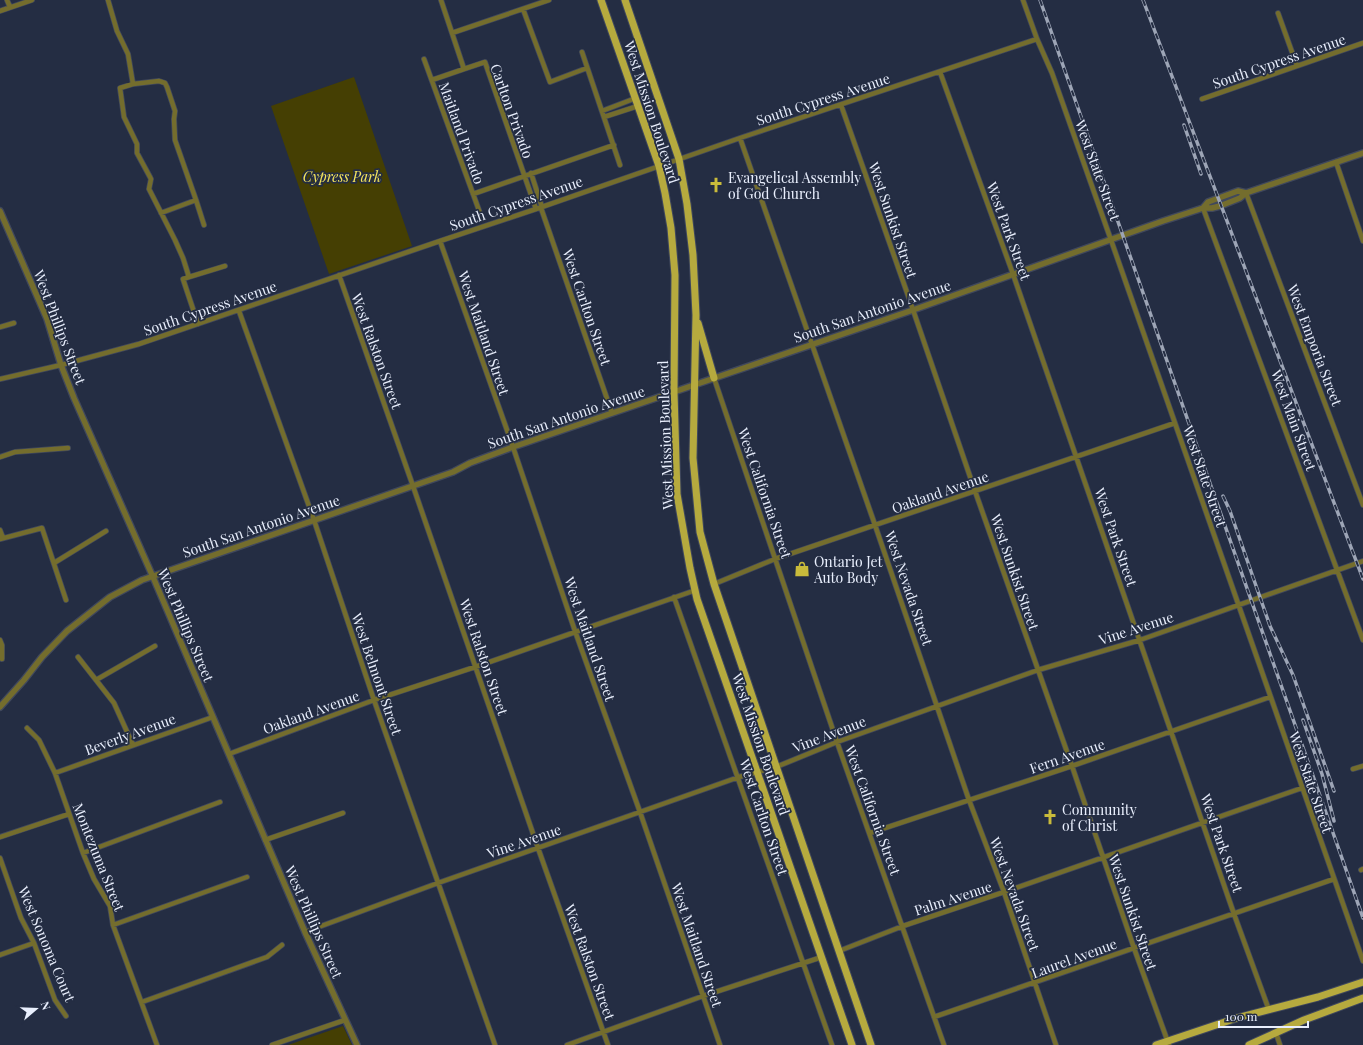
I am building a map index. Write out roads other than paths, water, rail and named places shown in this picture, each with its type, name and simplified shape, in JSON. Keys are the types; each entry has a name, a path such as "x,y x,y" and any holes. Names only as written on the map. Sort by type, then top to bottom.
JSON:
{"main road":[{"name":"West Mission Boulevard","path":"601,0 659,166 671,228 675,275 674,392 677,494 697,599 852,1045"},
{"name":"West Mission Boulevard","path":"625,0 679,159 687,204 693,249 696,315 693,458 700,532 714,584 872,1045"},
{"path":"696,315 714,378"},
{"path":"1156,1045 1168,1043 1237,1018 1318,998 1363,982"},
{"path":"1249,1045 1304,1020 1363,998"}],"street":[{"path":"7,0 10,7"},
{"path":"0,11 32,0"},
{"path":"108,0 117,31 128,54 133,84"},
{"path":"432,80 464,69 441,0"},
{"path":"452,33 549,0"},
{"name":"West State Street","path":"1023,0 1037,39 1052,72 1363,961"},
{"path":"523,9 550,82 587,68"},
{"path":"1278,13 1297,66"},
{"name":"South Cypress Avenue","path":"0,379 61,365 139,344 540,208 740,138 1037,39"},
{"name":"South Cypress Avenue","path":"1202,99 1363,43"},
{"path":"582,52 620,165"},
{"name":"Maitland Privado","path":"424,60 480,213"},
{"name":"Carlton Privado","path":"464,69 485,62 524,176 540,208"},
{"name":"West Park Street","path":"940,72 1013,274 1234,914 1269,1010"},
{"path":"189,277 183,258 149,189 151,179 137,153 137,144 124,117 120,88 133,84 159,81 167,87 174,108 175,140 204,225"},
{"path":"602,111 636,98"},
{"name":"West Sunkist Street","path":"841,105 913,310 974,491 1072,766 1102,858 1168,1043"},
{"path":"604,117 638,106"},
{"name":"West Nevada Street","path":"740,138 876,525 969,800 1004,892 1056,1045"},
{"path":"473,194 614,145"},
{"name":"South San Antonio Avenue","path":"0,707 42,657 67,631 110,597 142,580 453,472 470,463 513,447 913,310 1204,208 1220,206 1240,198 1246,193 1363,153"},
{"path":"1336,162 1363,241"},
{"name":"Carlton Privado","path":"531,173 540,208"},
{"name":"West Emporia Street","path":"1246,193 1363,505"},
{"path":"161,213 196,200"},
{"name":"West Carlton Street","path":"540,208 612,413"},
{"name":"West Main Street","path":"1204,208 1363,640"},
{"name":"West Phillips Street","path":"0,211 46,318 61,365 74,398 305,932 357,1045"},
{"name":"West Maitland Street","path":"440,241 720,1045"},
{"path":"198,324 183,279 225,266"},
{"name":"West Ralston Street","path":"339,275 608,1045"},
{"name":"West Belmont Street","path":"239,310 314,520 374,700 495,1045"},
{"path":"0,326 14,323"},
{"name":"West California Street","path":"714,378 837,742 944,1045"},
{"name":"Oakland Avenue","path":"714,584 776,559 1175,423"},
{"path":"0,457 15,452 68,448"},
{"path":"0,530 1,539 42,528 66,600"},
{"path":"54,563 106,531"},
{"name":"Vine Avenue","path":"305,932 438,883 640,812 756,772 776,767 837,742 1038,670 1140,640 1363,561"},
{"name":"Oakland Avenue","path":"229,754 374,700 475,667 696,590"},
{"name":"West Carlton Street","path":"674,597 832,1045"},
{"path":"0,640 2,645 2,659"},
{"path":"96,680 155,646"},
{"path":"78,657 114,703 133,745"},
{"name":"Fern Avenue","path":"870,833 1072,766 1270,697"},
{"name":"Beverly Avenue","path":"56,773 213,717"},
{"name":"Montezuma Street","path":"27,728 40,740 56,773 83,853 94,879 110,906 113,925 157,1045"},
{"path":"1353,769 1363,766"},
{"name":"Palm Avenue","path":"839,951 903,926 1302,788"},
{"path":"83,853 220,802"},
{"path":"265,840 343,813"},
{"path":"0,837 69,814"},
{"name":"West Sonoma Court","path":"0,858 21,918 34,943 55,1000 66,1016"},
{"path":"113,925 247,877"},
{"name":"Laurel Avenue","path":"934,1018 1334,879"},
{"path":"0,955 34,943"},
{"path":"142,1002 267,957 282,945"},
{"path":"567,1045 703,996 822,957"},
{"path":"272,1045 345,1020"},
{"path":"1276,1033 1280,1045"}],"railway":[{"path":"1040,0 1363,918"},
{"path":"1143,0 1363,579"},
{"path":"1184,125 1201,174"},
{"path":"1223,496 1230,511 1270,626 1293,675 1334,791"},
{"path":"1303,720 1322,774 1334,821"}],"place":[{"name":"Evangelical Assembly of God Church","path":"716,185"},
{"name":"Ontario Jet Auto Body","path":"802,569"},
{"name":"Community of Christ","path":"1050,817"}],"park label":[{"name":"Cypress Park","path":"342,176"}]}
